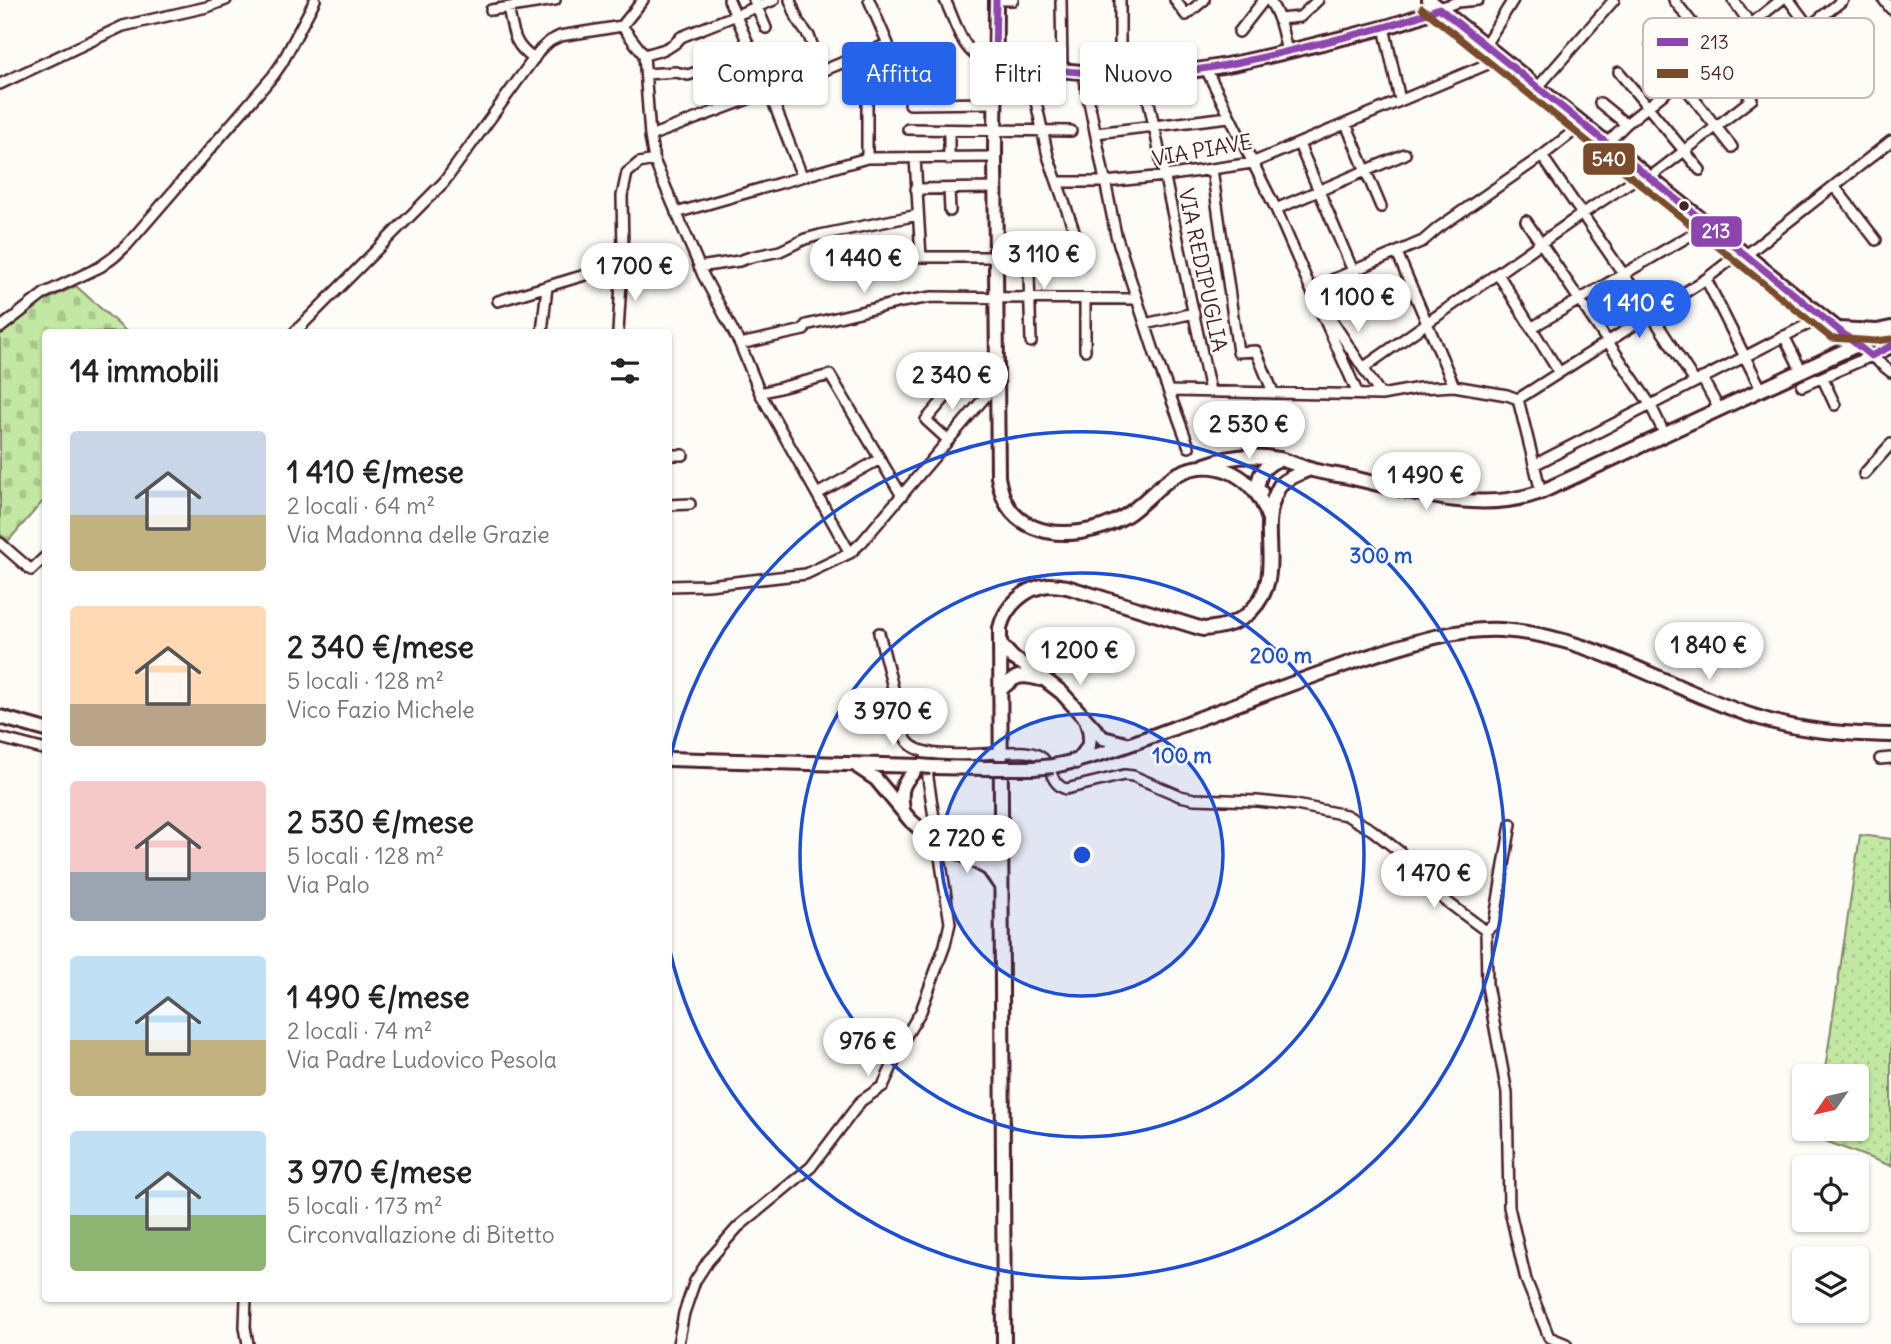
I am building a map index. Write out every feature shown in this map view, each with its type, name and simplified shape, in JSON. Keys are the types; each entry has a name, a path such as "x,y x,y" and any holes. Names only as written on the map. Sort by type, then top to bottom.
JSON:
{"main road":[{"path":"995,42 996,0"},
{"path":"1197,70 1287,52 1413,20 1434,4 1871,356 1891,346"},
{"path":"995,105 998,477 1004,502 1013,515 1039,530 1072,533 1111,524 1177,474 1220,459 1238,457 1281,459 1310,470 1438,498 1467,502 1516,499 1541,492 1665,435 1857,345 1877,331"},
{"path":"1837,329 1860,332 1891,328"},
{"path":"1257,492 1258,479 1264,469 1281,459"},
{"path":"1004,1344 1001,886 995,866 1000,817 1000,628 1009,608 1033,590 1051,585 1066,587 1203,629 1226,626 1245,617 1266,589 1271,565 1269,517 1257,492 1244,479 1228,470 1198,467"},
{"path":"1257,492 1280,485 1289,478 1310,470"},
{"path":"1269,517 1280,485"},
{"path":"672,759 926,767 1053,766 1076,762 1130,744 1292,683 1398,648 1449,634 1499,630 1531,633 1588,648 1697,695 1787,726 1825,733 1891,735"},
{"path":"1000,644 1013,658 1048,681 1103,738 1130,744"},
{"path":"1000,663 1013,658"},
{"path":"1000,663 1022,675 1048,681"},
{"path":"1000,690 1022,675"},
{"path":"0,717 42,729"},
{"path":"1076,762 1086,752 1091,737 1085,719"},
{"path":"854,765 876,779 895,804 928,836 995,866"},
{"path":"903,810 901,791 904,784 926,767"},
{"path":"963,847 982,837 1000,817"},
{"path":"947,846 963,847 995,866"}],"street":[{"path":"0,84 123,26 207,7 226,0"},
{"path":"0,328 45,293 100,267 127,246 273,76 315,0"},
{"path":"491,10 555,0"},
{"path":"729,0 747,42"},
{"path":"644,55 669,48 681,37 736,16 755,4 774,0"},
{"path":"790,0 811,42"},
{"path":"869,0 887,42"},
{"path":"945,0 970,49"},
{"path":"996,0 1013,0"},
{"path":"1061,0 1062,42"},
{"path":"1120,0 1120,42"},
{"path":"1175,0 1186,15 1204,0"},
{"path":"1239,32 1267,0 1275,8 1287,52"},
{"path":"1279,19 1300,17 1318,0"},
{"path":"1434,4 1478,0"},
{"path":"1485,45 1513,0"},
{"path":"1538,87 1614,0"},
{"path":"1674,0 1688,18"},
{"path":"1733,0 1746,18"},
{"path":"1758,18 1782,0"},
{"path":"1789,0 1802,18"},
{"path":"1820,18 1843,0"},
{"path":"1884,0 1891,9"},
{"path":"298,329 444,182 540,50 560,36 622,26 638,2"},
{"path":"755,4 766,28"},
{"path":"509,8 516,43 534,59"},
{"path":"622,26 644,55 654,160 676,214 699,267 740,344 760,393 850,553"},
{"path":"1384,27 1400,100"},
{"name":"VIA PIAVE","path":"1057,182 1105,182 1252,163 1502,58"},
{"path":"1206,69 1276,209 1359,394"},
{"path":"1619,72 1700,170"},
{"path":"646,74 693,73"},
{"path":"1607,144 1626,124 1659,98"},
{"path":"1692,98 1732,147"},
{"path":"1363,368 1583,214 1683,151 1751,98"},
{"path":"1600,103 1626,124"},
{"path":"650,136 732,105"},
{"path":"774,105 802,176"},
{"path":"867,105 867,158"},
{"path":"1036,105 1082,264"},
{"path":"1090,105 1116,235 1189,446"},
{"name":"VIA REDIPUGLIA","path":"1150,105 1210,391"},
{"path":"1096,133 1229,117"},
{"path":"1346,124 1381,207"},
{"path":"1311,289 1423,242 1438,228 1542,156 1583,124"},
{"path":"908,129 1072,131"},
{"path":"949,130 949,159"},
{"path":"1518,399 1744,254 1891,141"},
{"path":"1299,144 1353,271"},
{"path":"1276,209 1405,154"},
{"path":"1542,156 1718,409"},
{"path":"676,214 867,158 995,158"},
{"path":"915,158 921,257 996,257"},
{"path":"618,329 622,196 627,173 639,163 654,160"},
{"path":"1212,169 1238,352 1256,351 1273,392"},
{"path":"1834,186 1876,240"},
{"path":"916,189 996,188"},
{"path":"949,189 950,211"},
{"path":"699,267 739,261 780,251 820,235 918,215"},
{"path":"1526,221 1650,404 1665,435"},
{"path":"1531,328 1708,225"},
{"path":"1028,242 1031,342"},
{"path":"1397,253 1454,386"},
{"path":"498,301 622,264"},
{"path":"1498,274 1559,372"},
{"path":"1706,279 1761,389"},
{"path":"542,329 547,287"},
{"path":"1311,289 1381,395"},
{"path":"740,344 804,330 806,325 932,296 1136,299"},
{"path":"1085,299 1085,350"},
{"path":"1145,324 1194,313"},
{"path":"1534,465 1822,317"},
{"path":"1784,336 1801,370"},
{"path":"1802,386 1871,356 1891,372"},
{"path":"760,393 830,375 902,496"},
{"path":"1822,377 1835,405"},
{"path":"672,586 708,585 806,574 850,553 998,383"},
{"path":"948,440 926,420 956,385"},
{"path":"1169,391 1381,395 1420,388 1454,386 1507,394 1518,399"},
{"path":"1518,399 1541,492"},
{"path":"1864,474 1891,444"},
{"path":"672,454 683,454"},
{"path":"817,494 880,459"},
{"path":"672,505 690,504"},
{"path":"0,543 31,570 42,560"},
{"path":"878,633 905,739 914,749 926,752 1037,753 1044,759 1056,782 1066,789 1124,775 1194,799 1296,805 1346,815 1372,830 1400,852 1446,901 1486,931"},
{"path":"0,738 42,749"},
{"path":"678,1344 695,1280 708,1261 738,1227 811,1167 861,1101 883,1086 921,1011 945,945 950,923 926,752"},
{"path":"1880,759 1891,758"},
{"path":"1511,824 1494,924 1486,931 1487,985 1507,1093 1509,1207 1526,1280 1549,1337 1566,1344"},
{"path":"246,1302 245,1327 248,1344"}],"green space":[{"path":"76,286 124,329 42,329 42,502 8,541 0,534 0,334 42,302"},
{"path":"1860,835 1891,839 1891,1166 1869,1158 1869,1155 1825,1141 1869,1141 1869,1064 1826,1064"}],"transit line":[{"name":"213","path":"996,0 995,63 1111,74 1170,73 1254,59 1379,29 1439,8 1871,356 1891,346"},
{"name":"540","path":"1422,8 1831,338 1876,341 1891,339"}]}
